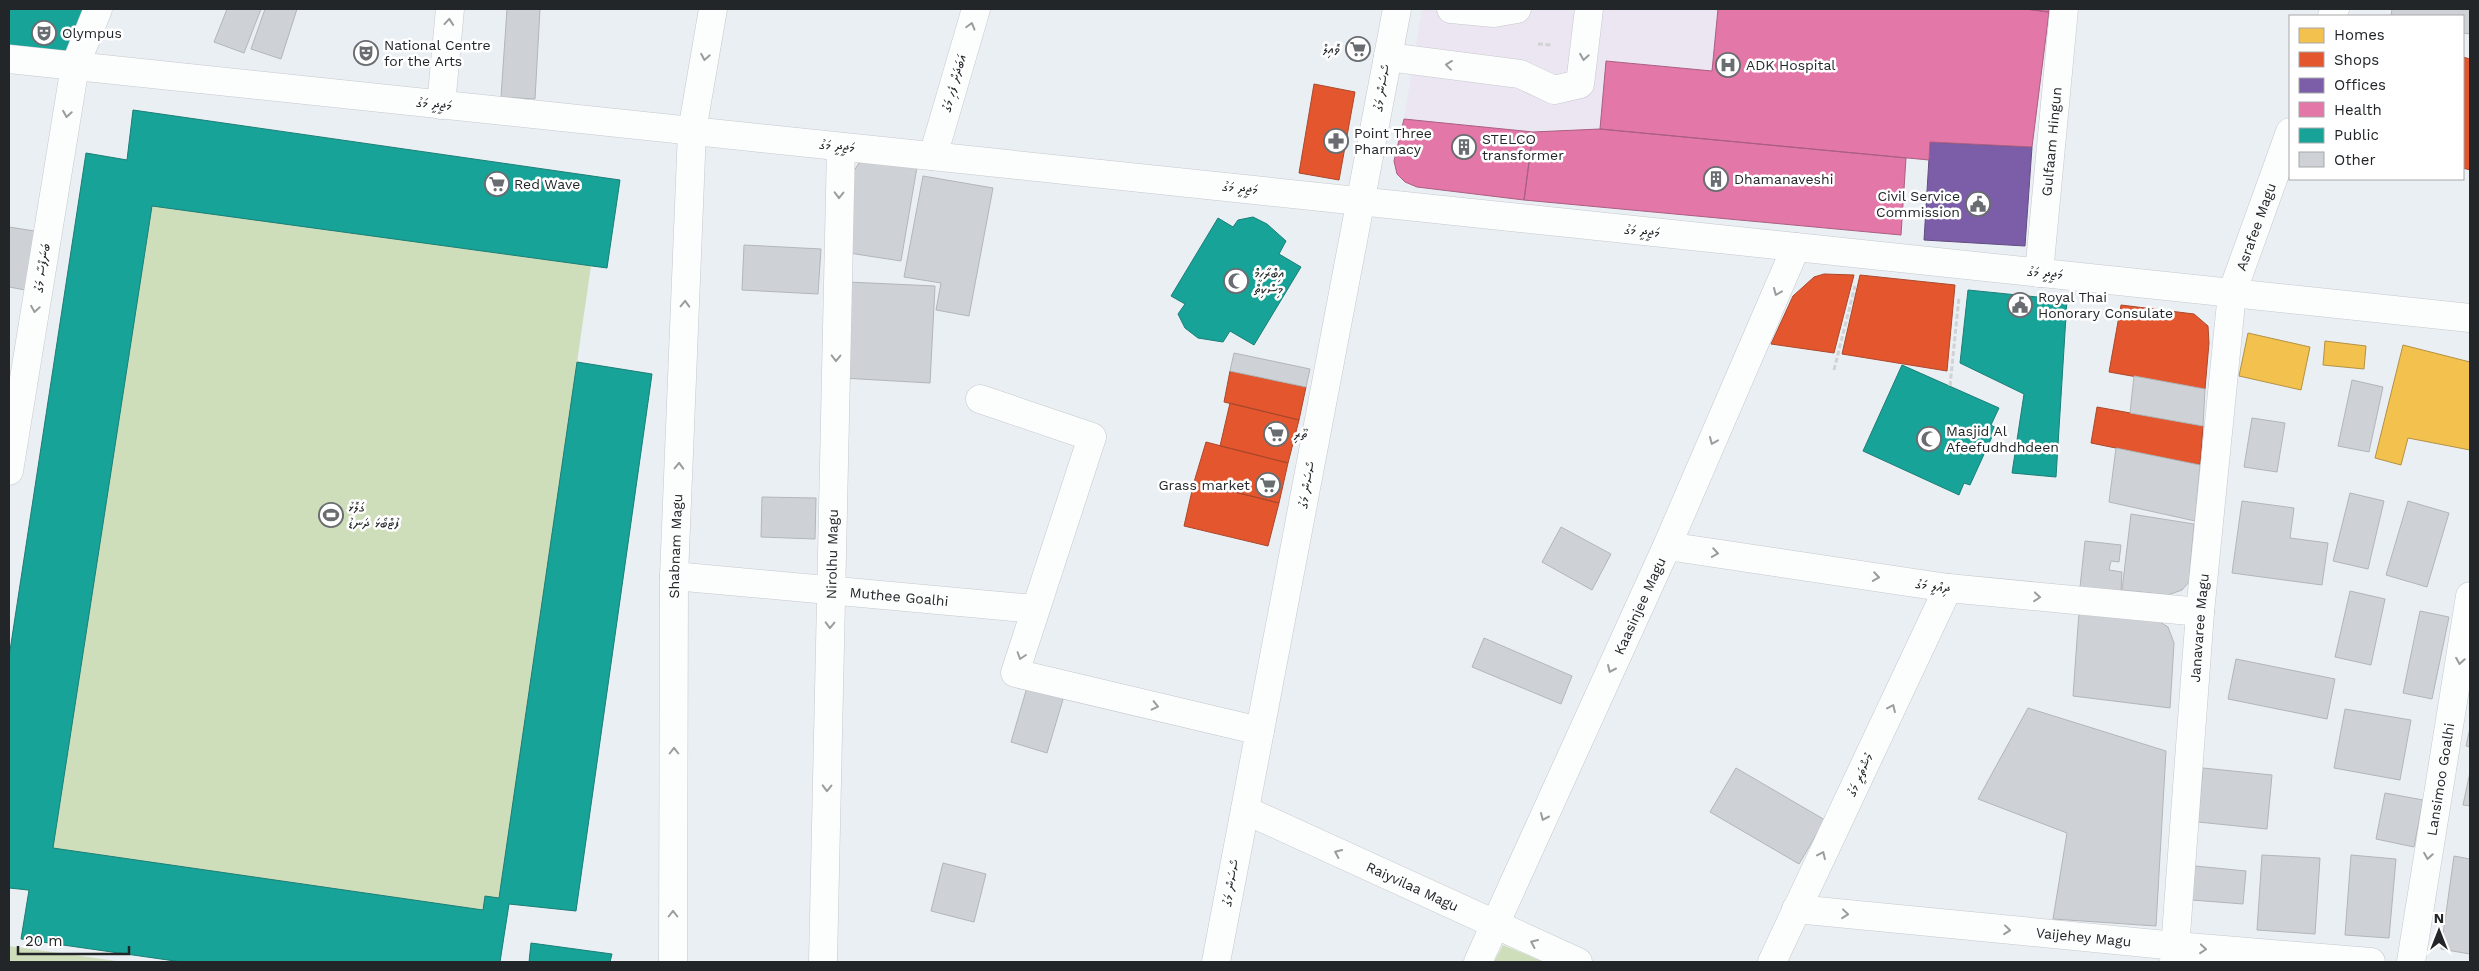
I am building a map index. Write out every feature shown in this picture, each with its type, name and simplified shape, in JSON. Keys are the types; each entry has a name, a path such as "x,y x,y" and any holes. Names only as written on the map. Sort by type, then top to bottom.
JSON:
{"street":[{"name":"ބަނަފްސާ މަގު","path":"9,471 75,66 98,9"},
{"path":"441,105 450,9"},
{"name":"Shabnam Magu","path":"673,962 674,576 692,130 713,9"},
{"name":"އަބަދަށް ފެހި މަގު","path":"933,156 976,9"},
{"name":"ސޯސަން މަގު","path":"1216,962 1397,9"},
{"path":"1451,9 1494,14 1517,9"},
{"path":"1388,57 1520,74 1554,90 1580,84 1589,9"},
{"name":"Gulfaam Hingun","path":"2039,273 2064,9"},
{"name":"މަޖީދީ މަގު","path":"9,59 2470,318"},
{"name":"Asrafee Magu","path":"2232,293 2289,135"},
{"name":"Nirolhu Magu","path":"824,962 840,146"},
{"name":"Kaasinjee Magu","path":"1478,962 1667,546 1796,247"},
{"name":"Janavaree Magu","path":"2175,954 2200,612 2232,293"},
{"path":"980,399 1092,437 1015,673 1260,731"},
{"name":"ދިއްލީ މަގު","path":"1667,546 1948,588 2200,612"},
{"name":"Muthee Goalhi","path":"674,576 1035,609"},
{"name":"މުޝްތަރީ މަގު","path":"1772,962 1948,588"},
{"name":"Lansimoo Goalhi","path":"2411,962 2470,596"},
{"name":"Raiyvilaa Magu","path":"1245,810 1578,962"},
{"name":"Vaijehey Magu","path":"1796,909 2175,954 2371,962"}],"path":[{"path":"1834,370 1863,254"},
{"path":"1950,386 1962,264"}],"shaded area":[{"name":"ADK Hospital","path":"1422,9 2025,9 2049,12 2032,147 1930,142 1929,160 1533,132 1404,119"}],"green space":[{"name":"ގަލޮޅު ފުޓްބޯޅަ ދަނޑު","path":"133,110 620,180 607,268 591,266 577,362 652,374 576,911 509,904 500,962 182,962 21,939 29,891 9,888 9,657 86,153 127,160"},
{"path":"1503,945 1544,962 1494,962"},
{"path":"9,946 124,962 9,962"}],"building: Homes":[{"path":"2248,333 2310,347 2301,390 2239,376"},
{"path":"2325,341 2366,346 2364,369 2323,365"},
{"path":"2403,345 2470,362 2470,450 2408,438 2401,465 2375,458"}],"building: Shops":[{"path":"2464,57 2470,59 2470,170 2464,168"},
{"path":"1314,84 1355,92 1339,180 1299,173"},
{"path":"1824,274 1854,275 1834,353 1771,344 1793,296 1814,277"},
{"path":"1860,275 1955,285 1947,371 1842,354"},
{"path":"2121,305 2194,314 2208,326 2209,343 2205,389 2109,372"},
{"path":"1230,371 1306,387 1299,420 1224,402"},
{"path":"1230,403 1299,420 1288,463 1220,446"},
{"path":"2097,407 2203,426 2200,465 2091,443"},
{"path":"1206,442 1288,463 1279,503 1194,482"},
{"path":"1194,482 1279,503 1268,546 1184,526"}],"building: Offices":[{"name":"Civil Service Commission","path":"1930,142 2032,147 2025,246 1924,240"}],"building: Health":[{"name":"ADK Hospital","path":"1718,9 2025,9 2049,12 2032,147 1930,142 1929,160 1600,129 1606,61 1712,71"},
{"path":"2025,9 2049,9 2049,12"},
{"name":"STELCO transformer","path":"1404,119 1533,132 1524,200 1417,187 1405,182 1397,174 1394,161"},
{"name":"Dhamanaveshi","path":"1600,129 1906,158 1901,235 1524,200 1533,132"}],"building: Public":[{"name":"Olympus","path":"9,9 90,9 68,64 9,58"},
{"path":"133,110 620,180 607,268 152,206 53,848 483,910 485,896 499,898 577,362 652,374 576,911 509,904 500,962 182,962 21,939 29,890 9,888 9,657 86,153 127,160"},
{"name":"އިބްރާހީމް މިސްކިތް","path":"1253,217 1267,224 1286,241 1279,254 1301,267 1254,345 1230,331 1223,342 1198,338 1185,328 1178,314 1185,304 1171,296 1218,218 1233,227 1238,220"},
{"path":"1968,290 2067,300 2056,477 2012,473 2024,394 1960,363"},
{"name":"Masjid Al Afeefudhdhdeen","path":"1902,365 1999,408 1991,425 1996,428 1970,485 1964,483 1959,495 1863,451"},
{"path":"531,943 612,954 610,962 529,962"}],"building: Other":[{"path":"227,9 261,9 244,53 214,42"},
{"path":"265,9 297,9 281,59 251,49"},
{"path":"507,9 540,9 535,99 501,97"},
{"path":"2392,9 2470,9 2470,34 2464,33 2464,15 2391,15"},
{"path":"872,160 917,167 901,261 849,253 852,174 859,163"},
{"path":"923,176 993,188 969,316 936,310 941,283 904,277"},
{"path":"9,227 41,232 31,291 9,287"},
{"path":"744,245 821,249 818,294 742,290"},
{"path":"848,282 935,286 930,383 842,378"},
{"path":"1234,353 1310,369 1306,387 1230,371"},
{"path":"2134,376 2205,389 2203,426 2130,413"},
{"path":"2352,380 2383,387 2369,452 2338,446"},
{"path":"2252,418 2285,423 2277,472 2244,467"},
{"path":"2116,448 2200,465 2195,521 2109,502"},
{"path":"2350,493 2384,501 2368,569 2333,561"},
{"path":"762,497 816,498 815,539 761,537"},
{"path":"2242,501 2294,508 2290,538 2328,543 2322,585 2232,573"},
{"path":"2408,501 2449,513 2427,587 2386,575"},
{"path":"2131,514 2194,524 2189,582 2182,590 2168,595 2122,590"},
{"path":"1561,527 1611,554 1592,590 1542,562"},
{"path":"2085,541 2121,545 2119,562 2111,561 2109,570 2122,572 2121,591 2080,587"},
{"path":"2350,591 2385,599 2371,665 2335,657"},
{"path":"2420,611 2449,617 2432,699 2403,693"},
{"path":"2079,612 2160,622 2168,627 2174,643 2170,708 2073,696"},
{"path":"1484,638 1572,676 1561,704 1472,667"},
{"path":"2236,659 2335,679 2327,719 2228,699"},
{"path":"1028,684 1064,696 1047,753 1011,742"},
{"path":"2028,708 2166,751 2156,926 2053,919 2067,833 1978,799"},
{"path":"2345,709 2411,720 2400,780 2334,768"},
{"path":"2470,728 2470,747 2466,746"},
{"path":"1736,768 1825,820 1799,864 1710,812"},
{"path":"2203,768 2272,775 2267,829 2198,822"},
{"path":"2470,772 2470,806 2463,805"},
{"path":"2385,793 2423,800 2414,847 2376,839"},
{"path":"2262,855 2320,858 2315,934 2257,930"},
{"path":"2351,855 2396,859 2389,938 2345,935"},
{"path":"2454,856 2470,859 2470,954 2441,949"},
{"path":"943,863 986,874 974,922 931,911"},
{"path":"2195,866 2246,871 2243,904 2192,900"}],"place":[{"name":"Olympus","path":"44,33"},
{"name":"ވޮއިލް","path":"1358,49"},
{"name":"National Centre for the Arts","path":"366,53"},
{"name":"ADK Hospital","path":"1728,65"},
{"name":"Point Three Pharmacy","path":"1336,141"},
{"name":"STELCO transformer","path":"1464,147"},
{"name":"Dhamanaveshi","path":"1716,179"},
{"name":"Red Wave","path":"497,184"},
{"name":"Civil Service Commission","path":"1978,204"},
{"name":"އިބްރާހީމް މިސްކިތް","path":"1236,281"},
{"name":"Royal Thai Honorary Consulate","path":"2020,305"},
{"name":"ތޫރި","path":"1276,434"},
{"name":"Masjid Al Afeefudhdhdeen","path":"1929,439"},
{"name":"Grass market","path":"1268,485"},
{"name":"ގަލޮޅު ފުޓްބޯޅަ ދަނޑު","path":"331,515"}]}
